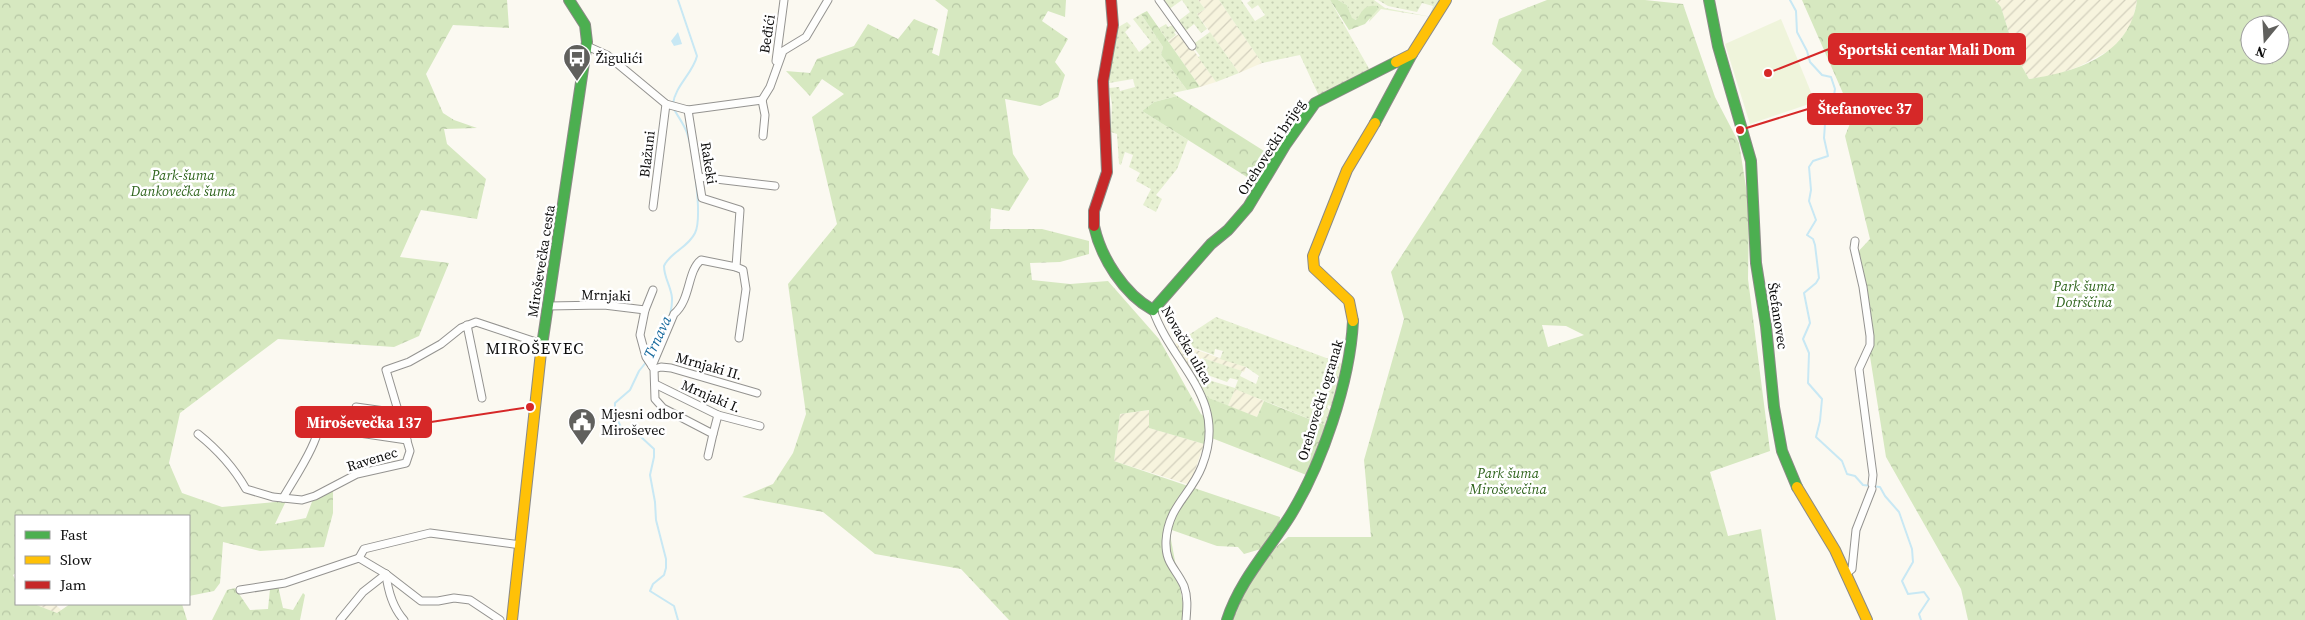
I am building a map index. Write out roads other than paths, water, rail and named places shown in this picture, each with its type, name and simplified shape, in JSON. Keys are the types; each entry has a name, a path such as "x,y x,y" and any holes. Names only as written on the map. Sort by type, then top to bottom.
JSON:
{"street":[{"name":"Miroševečka cesta","path":"512,620 530,466 535,390 587,46 586,28 580,14 569,0"},
{"name":"Beđići","path":"774,72 784,0"},
{"path":"763,136 765,115 762,100 770,87 783,51 806,37 828,0"},
{"name":"Novačka ulica","path":"1111,0 1113,25 1103,81 1108,172 1094,212 1094,227 1100,249 1132,295 1144,306 1153,310 1162,331 1201,396 1210,419 1210,429 1202,466 1175,507 1167,534 1168,560 1182,583 1187,599 1186,620"},
{"path":"1158,0 1192,46"},
{"path":"1412,54 1446,0"},
{"name":"Štefanovec","path":"1709,0 1718,46 1751,161 1756,263 1766,326 1774,407 1782,451 1800,494 1847,573 1867,620"},
{"path":"587,46 607,55 670,105 688,110 762,100"},
{"name":"Orehovečki brijeg","path":"1153,310 1211,244 1228,230 1248,207 1286,144 1315,103 1412,54"},
{"name":"Orehovečki ogranak","path":"1227,620 1240,587 1284,526 1304,492 1327,434 1351,351 1354,316 1349,302 1314,268 1314,256 1347,170 1412,54"},
{"name":"Blažuni","path":"653,207 670,105"},
{"name":"Rakeki","path":"688,110 702,198 740,210 736,267 743,270 746,289 739,338"},
{"path":"699,177 775,186"},
{"path":"1847,573 1852,569 1856,530 1872,486 1873,475 1859,369 1870,345 1870,336 1855,241"},
{"path":"650,364 674,314 679,310 688,293 697,264 702,260 736,267"},
{"path":"645,310 653,290"},
{"name":"Mrnjaki","path":"548,306 604,305 645,310 640,335 655,384 655,399 663,408 713,434"},
{"path":"482,398 467,326 476,322 542,344"},
{"name":"Ravenec","path":"198,434 235,469 246,489 272,497 302,500 315,496 357,474 406,463 410,451 400,413 387,381 386,370 409,362 467,326"},
{"name":"Mrnjaki II.","path":"650,364 671,368 757,393"},
{"name":"Mrnjaki I.","path":"655,384 718,415 760,426"},
{"path":"356,407 400,413"},
{"path":"284,498 317,436 321,424 320,414"},
{"path":"708,456 718,415"},
{"path":"332,429 407,440"},
{"path":"240,590 284,583 359,558 364,549 430,533 521,545"},
{"path":"359,558 386,574 421,602 438,602 454,598 470,600 500,620"},
{"path":"340,620 363,592 386,574"},
{"path":"386,574 388,591 396,610 404,620"}],"water":[{"path":"678,32 682,44 674,46 671,41"}],"waterway":[{"name":"Trnava","path":"673,104 674,97 692,68 697,56 678,0"},
{"name":"Štefanovec","path":"1790,0 1796,11 1797,32 1807,51 1810,62 1822,75 1831,77 1835,89 1831,114 1825,124 1824,138 1828,156 1813,161 1809,167 1811,190 1809,201 1816,220 1807,235 1813,239 1815,245 1819,278 1804,293 1810,323 1803,339 1809,353 1808,383 1822,399 1816,437 1842,461 1847,474 1855,476 1863,485 1880,487 1899,512 1912,549 1913,562 1902,581 1908,594 1924,592 1929,599 1919,614 1921,620"},
{"name":"Trnava","path":"650,358 665,329 672,305 664,266 670,257 692,238 697,225 698,199 692,154 686,130 674,109"},
{"name":"Trnava","path":"647,361 639,371 630,390 615,403 615,414 623,432 640,436 654,449 650,475 656,520 666,559 666,568 664,575 653,584 650,591 674,606 678,620"}],"place":[{"name":"Sportski centar Mali Dom","path":"1768,73"},
{"name":"Žigulići","path":"577,82"},
{"name":"Štefanovec 37","path":"1740,130"},
{"name":"Miroševečka 137","path":"530,407"},
{"name":"Mjesni odbor Miroševec","path":"582,446"}],"district":[{"name":"MIROŠEVEC","path":"535,348"}],"park label":[{"name":"Park-šuma Dankovečka šuma","path":"183,184"},
{"name":"Park šuma Dotrščina","path":"2084,294"},
{"name":"Park šuma Miroševečina","path":"1508,482"}]}
